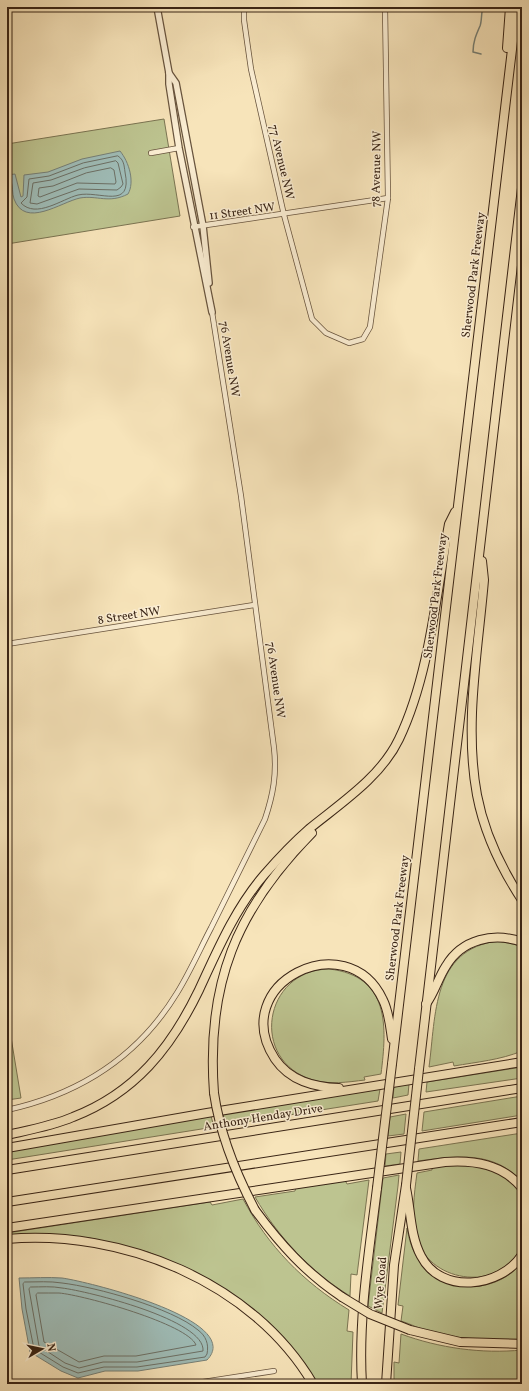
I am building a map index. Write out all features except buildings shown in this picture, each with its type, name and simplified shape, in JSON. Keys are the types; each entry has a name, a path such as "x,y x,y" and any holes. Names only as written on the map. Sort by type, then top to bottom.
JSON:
{"highway":[{"path":"508,85 507,48 510,7"},
{"name":"Sherwood Park Freeway","path":"377,1188 517,7"},
{"path":"522,188 481,545 457,733 442,880 425,1007 406,1185 414,1241 422,1258 433,1270 446,1279 460,1283 487,1281 507,1271 522,1255"},
{"path":"7,1135 60,1122 92,1109 123,1090 143,1073 163,1051 179,1028 222,939 247,897 266,872 294,843 376,772 387,758 398,741 409,716 424,667 449,524 458,507"},
{"path":"481,545 484,580 472,728 473,764 477,796 490,839 506,874 522,900"},
{"path":"346,799 306,839 272,878 254,903 238,934 223,973 216,1003 212,1048 214,1092 219,1119 230,1158 255,1210 275,1237 301,1265 342,1297 370,1314 410,1330 460,1342 522,1344"},
{"path":"425,1007 435,992 446,965 467,945 493,937 505,937 522,942"},
{"path":"350,1090 319,1086 301,1081 284,1070 277,1062 268,1045 265,1020 269,1002 280,985 289,976 299,970 320,964 343,967 362,975 378,991 384,1001 394,1047"},
{"path":"494,1066 522,1056"},
{"path":"7,1148 522,1062"},
{"name":"Anthony Henday Drive","path":"7,1170 522,1088"},
{"path":"7,1202 522,1122"},
{"path":"7,1228 450,1161 482,1163 495,1167 515,1179 522,1188"},
{"name":"Wye Road","path":"386,1384 394,1265 406,1185"},
{"name":"Wye Road","path":"362,1384 364,1302 377,1188"},
{"path":"7,1239 53,1238 104,1244 148,1256 167,1264 216,1289 272,1331 292,1353 313,1384"}],"street":[{"name":"76 Avenue NW","path":"157,7 169,73 168,84 193,228 212,312"},
{"name":"77 Avenue NW","path":"244,7 244,20 251,69 284,215 312,319"},
{"name":"78 Avenue NW","path":"312,319 326,333 349,344 363,339 369,331 388,198 385,7"},
{"name":"76 Avenue NW","path":"7,1110 50,1098 91,1079 132,1048 155,1024 186,978 265,819 272,797 276,763 254,605 241,496 212,312 203,226 176,83 169,73"},
{"path":"150,153 179,148"},
{"name":"11 Street NW","path":"193,228 388,198"},
{"name":"8 Street NW","path":"7,644 254,605"},
{"path":"190,1384 274,1371"}],"green space":[{"path":"164,119 180,216 7,244 7,144"},
{"path":"498,941 522,946 522,1051 505,1057 480,1062 454,1066 453,1062 429,1067 433,1026 437,1006 441,988 449,971 460,957 476,947"},
{"path":"329,969 349,974 364,982 374,993 380,1006 383,1022 384,1039 381,1074 364,1077 365,1080 339,1083 319,1082 293,1070 279,1055 273,1037 272,1018 278,1000 290,984 307,973"},
{"path":"7,1013 21,1098 7,1100"},
{"path":"522,1067 522,1078 426,1092 427,1082"},
{"path":"409,1084 408,1095 393,1098 394,1087"},
{"path":"380,1089 378,1101 226,1125 223,1114"},
{"path":"522,1096 522,1115 422,1131 424,1112"},
{"path":"406,1114 404,1134 388,1136 390,1117"},
{"path":"211,1116 214,1127 7,1160 7,1151"},
{"path":"522,1133 522,1182 511,1172 487,1160 460,1157 418,1161 419,1149"},
{"path":"401,1152 400,1164 385,1166 386,1154"},
{"path":"465,1163 489,1169 505,1176 517,1187 521,1194 523,1204 523,1235 521,1246 512,1261 500,1271 484,1276 468,1277 452,1274 437,1266 425,1254 417,1239 415,1231 414,1206 417,1173 432,1170 432,1166"},
{"path":"399,1175 382,1313 368,1306 383,1178"},
{"path":"345,1180 347,1184 369,1180 357,1275 351,1274 350,1296 322,1276 296,1252 274,1226 255,1197 295,1191 296,1187"},
{"path":"243,1199 264,1232 288,1262 332,1299 349,1310 347,1331 353,1332 351,1384 318,1384 299,1358 225,1290 190,1270 148,1252 90,1238 61,1236 7,1237 7,1233 210,1202 212,1205"},
{"path":"407,1228 413,1249 421,1263 429,1269 464,1286 480,1286 496,1282 511,1273 522,1262 522,1339 453,1337 430,1332 401,1321 403,1306 398,1305"},
{"path":"401,1334 430,1343 461,1349 492,1351 522,1350 522,1384 394,1384 394,1362 399,1363"}],"water":[{"path":"120,151 126,161 131,178 128,194 121,197 109,199 86,197 72,200 44,211 35,213 26,212 19,208 14,199 11,181 7,181 7,175 15,174 21,197 23,196 24,175 48,172 82,159"},
{"path":"19,1278 62,1278 100,1286 158,1305 184,1317 204,1331 213,1345 207,1360 138,1371 105,1371 78,1378 61,1371 30,1352 22,1309"}],"waterway":[{"path":"481,54 473,52 473,48 481,24 483,7"}]}
